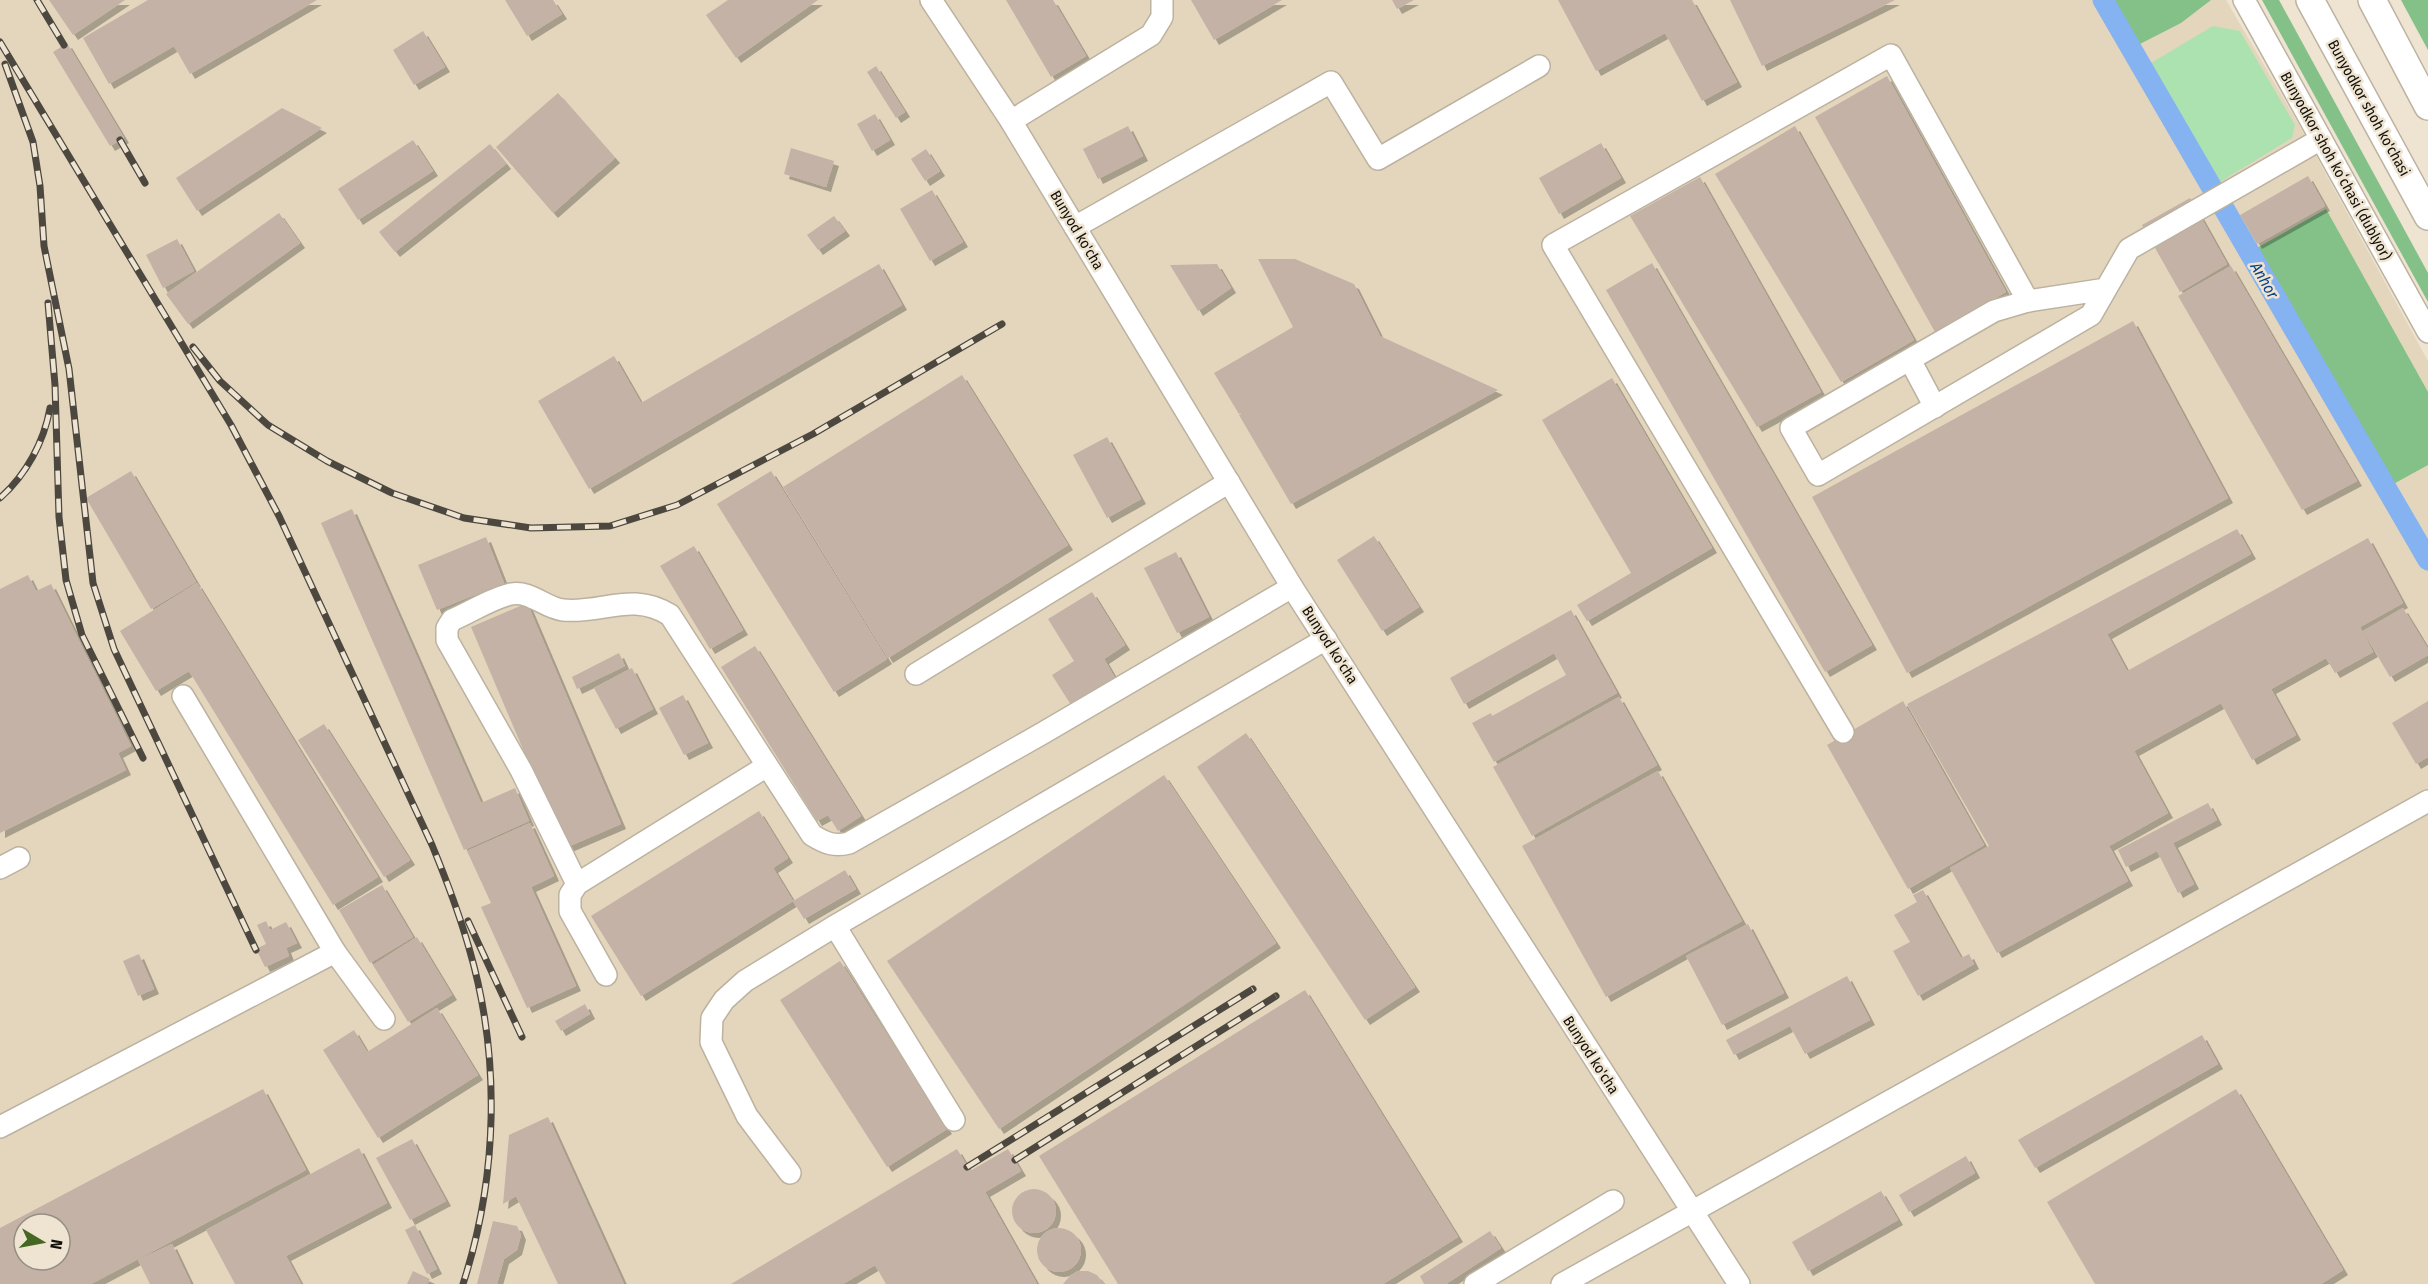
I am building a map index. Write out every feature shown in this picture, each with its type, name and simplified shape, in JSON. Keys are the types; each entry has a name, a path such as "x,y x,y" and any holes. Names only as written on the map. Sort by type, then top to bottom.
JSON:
{"main road":[{"name":"Bunyodkor shoh ko'chasi","path":"2310,0 2428,216"},
{"path":"2372,0 2428,106"}],"street":[{"name":"Bunyod ko'cha","path":"931,0 1011,122 1292,587 1739,1284"},
{"path":"1011,122 1151,34 1162,17 1162,0"},
{"name":"Bunyodkor shoh koʻchasi (dublyor)","path":"2244,0 2428,332"},
{"path":"1843,732 1553,245 1891,55 2028,301"},
{"path":"1075,227 1331,82 1378,159 1539,66"},
{"path":"2106,289 2028,301 1994,311 1791,428 1818,475 2091,315 2106,289 2129,249 2321,139"},
{"path":"1910,360 1935,406"},
{"path":"916,674 1229,482"},
{"path":"577,884 521,770 447,640 447,628 452,620 510,594 521,593 550,607 565,610 636,603 656,606 670,615 812,835 824,843 837,846 849,843 1043,733 1292,587"},
{"path":"790,1173 747,1116 711,1042 712,1018 724,1000 745,981 835,926 1326,639"},
{"path":"183,696 335,952 384,1020"},
{"path":"606,975 570,911 570,895 577,884 767,766"},
{"path":"1562,1284 2428,801"},
{"path":"0,867 19,858"},
{"path":"835,926 954,1120"},
{"path":"0,1127 335,952"},
{"path":"1475,1284 1613,1201"}],"shaded area":[{"path":"0,0 2226,0 2298,123 2428,361 2428,1284 0,1284"}],"green space":[{"path":"2110,0 2211,0 2181,23 2136,46"},
{"path":"2262,0 2279,0 2428,273 2428,302"},
{"path":"2401,0 2428,0 2428,50"},
{"path":"2213,26 2240,31 2295,125 2292,138 2215,185 2146,66"},
{"path":"2326,209 2428,392 2428,465 2388,487 2255,249"}],"building":[{"path":"49,0 125,0 73,35"},
{"path":"148,0 317,0 190,74 174,46 109,84 83,38"},
{"path":"505,0 553,0 562,14 527,36"},
{"path":"728,0 818,0 736,58 706,15"},
{"path":"1006,0 1053,0 1086,56 1051,77"},
{"path":"1191,0 1282,0 1214,40"},
{"path":"1392,0 1414,0 1397,9"},
{"path":"1558,0 1692,0 1737,82 1702,101 1665,33 1596,71"},
{"path":"1730,0 1895,0 1762,66"},
{"path":"423,31 445,67 414,85 393,50"},
{"path":"67,43 124,138 110,146 53,52"},
{"path":"876,66 905,112 896,118 867,72"},
{"path":"1887,76 2006,292 1935,332 1815,117"},
{"path":"558,93 615,158 553,213 496,147"},
{"path":"282,108 322,128 197,211 176,178"},
{"path":"875,114 890,140 872,151 857,124"},
{"path":"1128,126 1143,156 1098,179 1083,149"},
{"path":"1795,126 1914,340 1841,382 1715,174"},
{"path":"413,140 433,171 358,220 338,189"},
{"path":"1601,143 1621,178 1559,214 1539,178"},
{"path":"490,144 506,164 395,252 379,232"},
{"path":"791,148 834,161 826,187 784,174"},
{"path":"926,149 940,171 925,181 911,159"},
{"path":"2308,176 2325,206 2257,244 2240,215"},
{"path":"1700,177 1821,392 1757,427 1630,216"},
{"path":"932,190 963,242 930,261 900,209"},
{"path":"2190,198 2227,264 2180,292 2142,225"},
{"path":"279,213 300,243 188,324 166,294"},
{"path":"834,216 845,231 818,250 807,235"},
{"path":"177,239 194,271 163,288 146,255"},
{"path":"1258,259 1295,259 1354,284 1380,336 1498,390 1291,504 1239,415 1262,401 1239,414 1214,373 1293,327"},
{"path":"1652,263 1872,645 1825,672 1606,290"},
{"path":"879,264 902,305 589,489 538,401 614,356 641,403"},
{"path":"1217,264 1231,288 1198,311 1170,265"},
{"path":"2231,266 2357,481 2302,510 2178,296"},
{"path":"2133,321 2228,498 1907,673 1812,497"},
{"path":"962,375 1068,545 888,658 783,487"},
{"path":"1612,378 1712,548 1587,621 1577,605 1631,573 1542,420"},
{"path":"1107,437 1141,499 1107,518 1073,455"},
{"path":"131,471 196,582 151,609 86,498"},
{"path":"771,471 887,659 834,692 717,504"},
{"path":"352,509 481,803 515,788 529,821 464,850 321,523"},
{"path":"2237,529 2251,554 2107,634 2127,671 2368,538 2403,603 2360,627 2373,652 2335,673 2326,658 2271,689 2296,735 2252,760 2221,703 2134,751 2168,813 2109,846 2128,881 1997,953 1950,868 1989,846 1907,704"},
{"path":"1374,536 1419,607 1382,631 1337,560"},
{"path":"486,537 504,583 437,610 418,565"},
{"path":"694,546 743,630 710,649 660,566"},
{"path":"1176,552 1209,617 1177,633 1144,568"},
{"path":"28,575 36,591 51,584 131,746 118,753 126,770 0,833 0,589"},
{"path":"197,583 378,877 333,905 189,671 156,691 120,631"},
{"path":"1092,592 1125,645 1104,659 1115,678 1071,705 1052,675 1074,661 1048,619"},
{"path":"527,603 621,824 565,848 471,627"},
{"path":"2403,608 2428,649 2428,655 2390,677 2363,631"},
{"path":"1571,610 1617,693 1494,762 1472,723 1491,713 1492,716 1566,675 1554,653 1464,704 1450,678"},
{"path":"755,646 861,816 838,831 828,815 817,821 721,667"},
{"path":"619,653 625,666 577,689 572,677"},
{"path":"632,668 653,709 616,729 594,688"},
{"path":"683,695 708,743 684,755 659,708"},
{"path":"1619,697 1657,765 1532,836 1493,767"},
{"path":"1903,701 1984,845 1908,889 1827,745"},
{"path":"2428,701 2428,757 2416,764 2392,723"},
{"path":"324,724 410,860 384,877 298,740"},
{"path":"1246,733 1415,987 1365,1020 1197,767"},
{"path":"1658,771 1742,921 1606,997 1522,846"},
{"path":"1164,775 1276,943 999,1129 887,961"},
{"path":"2208,803 2217,820 2173,843 2194,884 2178,893 2157,851 2126,867 2118,850"},
{"path":"759,811 788,858 773,868 793,901 641,996 591,916"},
{"path":"530,823 554,876 531,887 576,986 527,1008 481,907 491,903 467,851"},
{"path":"845,870 856,889 804,919 793,901"},
{"path":"382,885 413,937 370,963 339,910"},
{"path":"1923,890 1961,958 1969,954 1974,964 1918,996 1893,951 1910,942 1894,915 1917,902 1913,895"},
{"path":"266,921 270,930 286,922 297,943 286,948 289,956 265,967 256,949 266,944 257,925"},
{"path":"1748,924 1784,993 1722,1025 1686,956"},
{"path":"417,937 452,995 408,1022 373,965"},
{"path":"139,954 154,989 138,996 123,961"},
{"path":"840,961 947,1129 887,1167 780,1000"},
{"path":"1847,976 1870,1020 1805,1054 1790,1026 1734,1055 1726,1040"},
{"path":"1305,990 1458,1237 1383,1284 1118,1284 1039,1156"},
{"path":"585,1004 590,1014 561,1031 555,1021"},
{"path":"437,1008 478,1075 378,1138 323,1050 354,1030 367,1052"},
{"path":"2202,1035 2218,1064 2035,1168 2018,1140"},
{"path":"263,1089 306,1170 91,1284 0,1284 0,1228 12,1222 12,1272 72,1272 72,1212 30,1212"},
{"path":"2236,1089 2343,1270 2321,1284 2095,1284 2047,1202"},
{"path":"548,1117 624,1284 558,1284 516,1196 503,1204 509,1135"},
{"path":"412,1139 446,1201 410,1220 376,1158"},
{"path":"359,1148 387,1203 286,1256 301,1284 235,1284 206,1230"},
{"path":"957,1149 970,1171 1008,1149 1021,1171 985,1192 1037,1284 886,1284 875,1265 843,1284 731,1284"},
{"path":"1966,1156 1975,1173 1909,1212 1899,1195"},
{"path":"1034,1189 1049,1196 1056,1211 1049,1226 1034,1233 1019,1226 1012,1211 1019,1196"},
{"path":"1881,1191 1898,1220 1808,1271 1792,1242"},
{"path":"493,1221 517,1226 521,1235 517,1250 504,1259 497,1284 477,1284"},
{"path":"415,1225 437,1269 427,1274 405,1230"},
{"path":"1059,1228 1074,1235 1081,1250 1074,1265 1059,1272 1044,1265 1037,1250 1044,1235"},
{"path":"1490,1231 1501,1248 1446,1284 1424,1284 1420,1276"},
{"path":"172,1244 191,1284 150,1284 138,1260"},
{"path":"413,1271 430,1279 427,1284 407,1284"},
{"path":"1078,1271 1088,1271 1097,1275 1104,1284 1063,1284"}],"waterway":[{"name":"Anhor","path":"2103,0 2428,560"}],"railway":[{"path":"37,0 64,45"},
{"path":"0,42 231,425 279,516 432,845 447,883 465,935 479,989 490,1074 489,1159 475,1243 463,1284"},
{"path":"5,64 33,142 40,186 44,246 69,369 93,583 114,649 256,950"},
{"path":"120,140 145,183"},
{"path":"48,303 55,385 59,517 66,580 82,635 143,758"},
{"path":"193,347 220,381 268,425 327,461 392,493 464,518 531,528 610,526 677,505 813,434 1002,324"},
{"path":"0,498 26,468 43,433 50,408"},
{"path":"468,921 522,1037"},
{"path":"967,1167 1253,989"},
{"path":"1015,1160 1276,996"}]}
